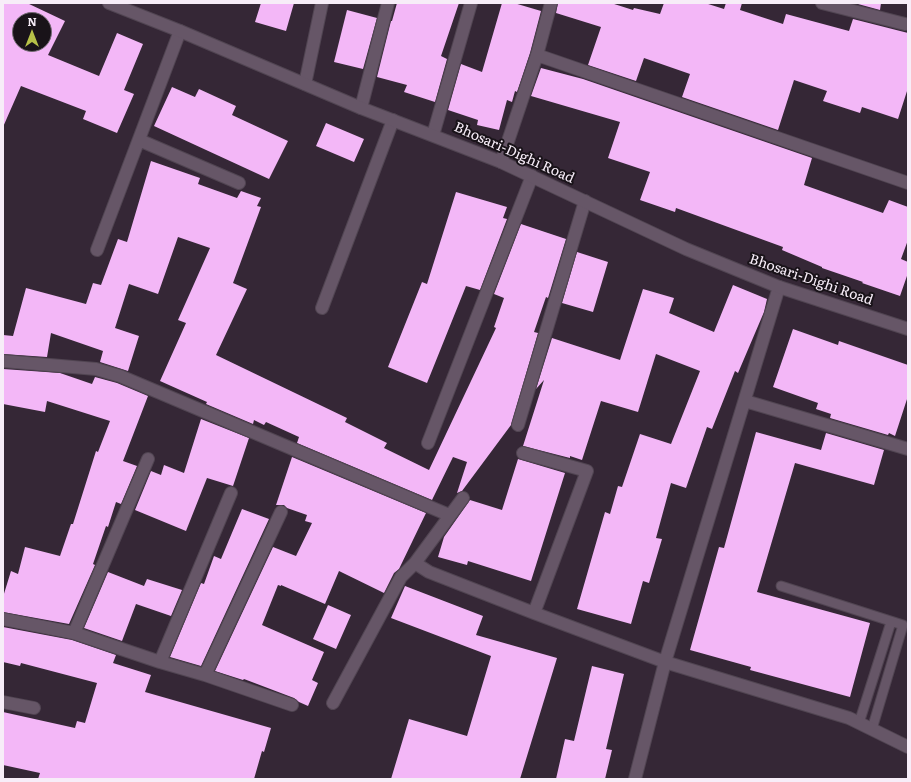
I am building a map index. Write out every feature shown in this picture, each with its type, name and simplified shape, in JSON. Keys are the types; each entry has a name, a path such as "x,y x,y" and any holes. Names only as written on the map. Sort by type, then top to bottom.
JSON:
{"street":[{"path":"305,84 322,3"},
{"path":"362,108 388,3"},
{"path":"433,135 471,3"},
{"path":"502,162 537,54 551,3"},
{"path":"822,3 905,24"},
{"name":"Bhosari-Dighi Road","path":"114,4 362,108 502,162 686,249 779,287 908,330"},
{"path":"97,250 180,31"},
{"path":"537,54 908,183"},
{"path":"322,308 393,120"},
{"path":"139,140 239,183"},
{"path":"428,443 532,176"},
{"path":"518,425 585,201"},
{"path":"635,779 665,662 779,287"},
{"path":"3,361 96,369 120,376 449,515"},
{"path":"744,401 908,449"},
{"path":"523,453 587,471 534,613"},
{"path":"74,633 148,459"},
{"path":"160,662 231,493"},
{"path":"333,703 401,577 414,563 463,498"},
{"path":"205,675 281,512"},
{"path":"414,563 429,572 665,662 849,718 908,746"},
{"path":"3,619 74,633 160,662 205,675 292,705"},
{"path":"3,702 34,708"}],"lane":[{"path":"782,586 903,625 872,729"},
{"path":"859,723 891,622"}],"building":[{"path":"3,3 27,3 46,12 12,12 12,52 50,52 48,55 99,76 117,33 143,44 124,90 134,94 117,133 83,119 86,111 21,86 3,127"},
{"path":"261,3 294,3 286,31 255,22"},
{"path":"397,3 459,3 441,56 447,59 435,102 404,92 407,85 377,77"},
{"path":"502,3 514,3 541,11 530,53 517,92 515,91 512,102 507,100 499,130 477,125 478,120 448,110 461,64 482,72"},
{"path":"558,3 611,3 633,10 634,8 660,14 664,3 705,3 724,9 726,3 742,3 740,10 783,24 786,14 849,31 853,19 908,33 908,88 898,119 862,107 860,113 823,101 827,91 794,80 778,130 682,97 690,74 644,58 636,81 588,65 601,27 556,13"},
{"path":"881,3 880,10 858,4"},
{"path":"347,10 377,18 363,69 334,62"},
{"path":"52,15 65,21 52,47"},
{"path":"541,68 583,79 812,158 804,185 883,213 889,200 908,207 908,240 901,259 908,262 908,273 900,296 822,268 782,250 783,247 676,208 675,212 640,200 650,172 608,158 620,122 531,96"},
{"path":"172,87 195,97 199,89 236,106 232,115 288,141 269,179 154,126"},
{"path":"326,123 364,139 354,162 316,146"},
{"path":"151,161 200,178 198,184 237,198 241,191 261,198 257,206 261,207 233,283 247,289 216,355 347,418 345,422 387,443 384,448 429,470 496,328 494,327 504,298 494,294 521,224 566,239 548,298 546,297 534,332 538,333 511,425 462,491 457,493 467,462 453,457 432,500 297,443 299,437 266,422 264,425 254,420 253,424 206,404 207,402 160,381 186,323 178,320 210,248 178,237 158,294 129,284 115,328 139,336 128,371 100,362 103,351 51,333 47,357 3,354 3,335 13,336 26,288 86,304 93,283 101,285 118,239 127,242"},
{"path":"456,192 507,207 503,218 507,219 480,290 466,286 427,383 388,367 422,282 427,284"},
{"path":"577,252 608,262 593,312 562,303"},
{"path":"733,285 767,299 764,312 738,373 735,371 712,429 707,427 686,488 671,483 656,538 662,539 649,583 643,581 631,624 577,609 605,512 610,514 618,486 622,487 640,434 671,444 700,371 656,354 638,412 601,401 582,460 570,456 570,458 523,446 544,380 536,389 552,338 620,360 643,289 674,298 669,313 714,332"},
{"path":"793,329 838,345 839,341 908,365 908,396 895,436 889,433 888,435 830,418 831,414 816,409 818,403 773,387"},
{"path":"3,369 60,373 92,384 95,377 117,383 148,396 123,461 137,466 121,504 116,502 93,564 95,565 69,624 3,612 3,597 11,571 18,574 25,547 60,556 71,524 73,524 96,451 98,452 110,421 47,401 45,412 3,404"},
{"path":"201,419 249,438 233,486 207,478 186,531 135,510 151,471 161,475 164,465 184,473"},
{"path":"756,432 821,450 826,433 884,450 874,485 795,463 757,592 870,623 850,697 750,670 751,667 690,650 719,547 724,548"},
{"path":"292,457 426,513 399,569 394,573 384,593 339,571 325,604 278,585 262,625 324,652 312,680 318,683 308,706 294,698 244,679 243,680 215,671 273,547 296,556 312,523 305,521 307,515 287,508 284,505 276,505"},
{"path":"518,459 565,473 531,581 468,561 467,565 438,557 444,537 470,500 502,510"},
{"path":"242,509 269,519 201,666 170,657 201,583 204,584 214,556 221,559"},
{"path":"108,572 144,586 147,579 182,590 171,616 136,604 122,641 84,628"},
{"path":"405,586 483,616 476,635 557,658 520,779 391,779 409,719 467,736 491,656 391,618"},
{"path":"328,605 351,615 336,649 313,639"},
{"path":"3,627 72,640 116,655 113,663 151,675 145,692 271,728 264,752 262,751 254,779 38,779 40,773 3,765 3,712 75,728 77,721 85,723 97,683 21,663 20,666 3,662"},
{"path":"592,666 624,674 606,749 612,750 605,779 556,779 565,739 574,741"}]}
